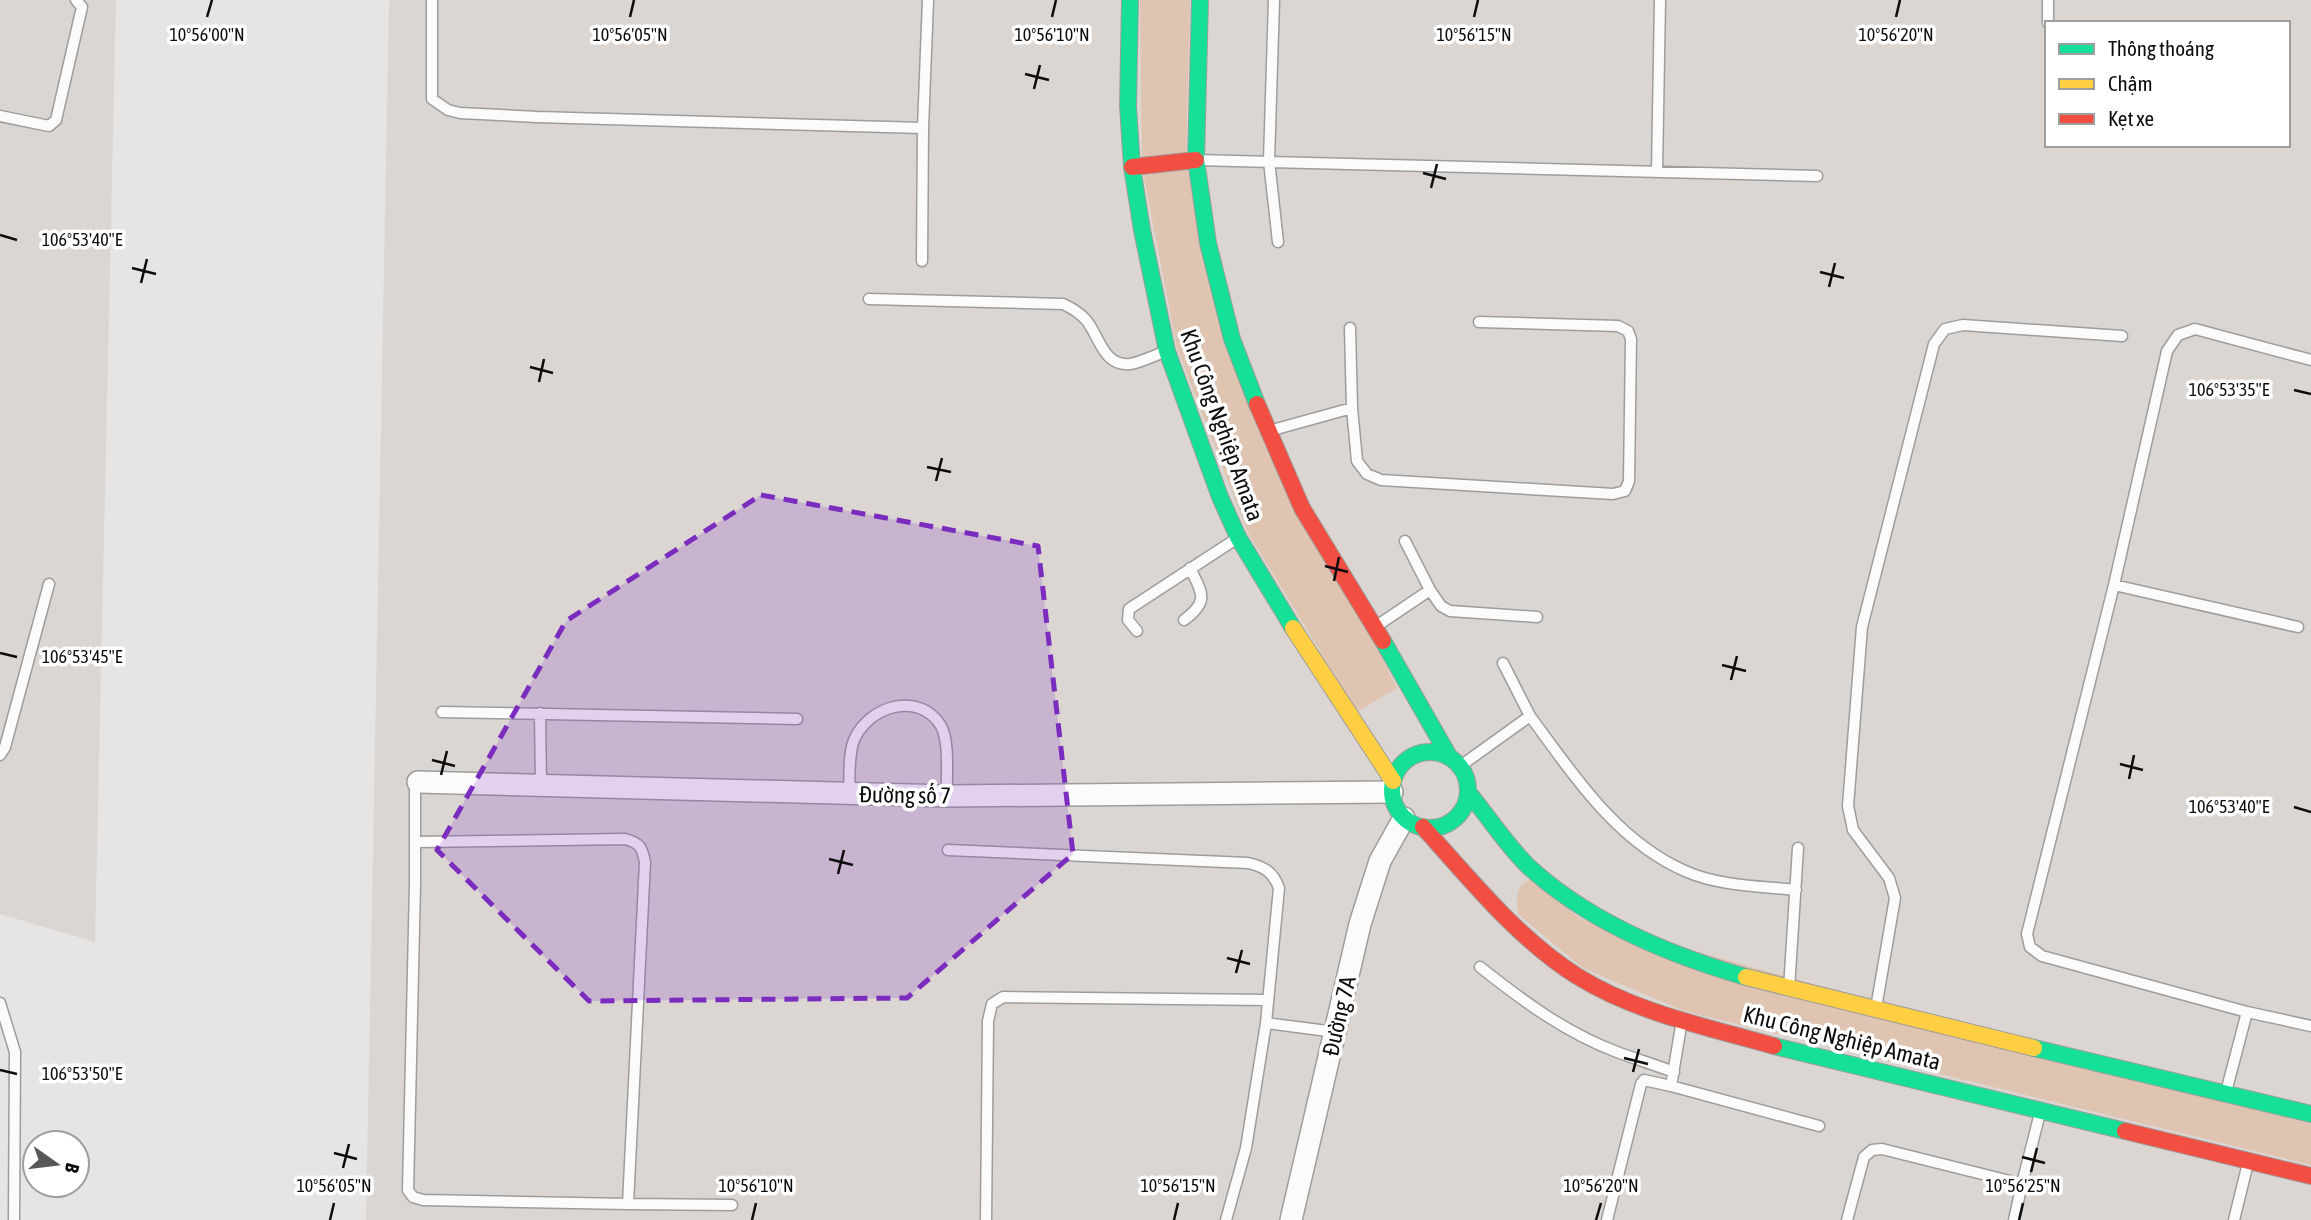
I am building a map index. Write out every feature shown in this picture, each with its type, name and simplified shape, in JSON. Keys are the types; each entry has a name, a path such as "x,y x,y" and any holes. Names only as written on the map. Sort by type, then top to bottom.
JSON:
{"street":[{"name":"Khu Công Nghiệp Amata","path":"1130,0 1128,106 1132,167 1167,351 1220,496 1238,537 1392,787"},
{"name":"Khu Công Nghiệp Amata","path":"1200,0 1196,160 1208,243 1232,339 1267,432 1302,508 1455,762"},
{"path":"1132,167 1196,160"},
{"path":"1435,752 1455,762 1466,779 1468,792 1465,804 1451,822 1435,828 1414,823 1399,812 1392,787 1398,769 1406,761 1417,754 1435,752"},
{"name":"Đường số 7","path":"418,782 947,796 1392,787"},
{"name":"Khu Công Nghiệp Amata","path":"1468,792 1528,866 1586,909 1656,947 1710,967 1789,989 2311,1114"},
{"name":"Khu Công Nghiệp Amata","path":"1414,823 1492,904 1540,948 1577,976 1624,1000 1682,1020 1781,1048 2311,1176"},
{"name":"Đường 7A","path":"1291,1220 1360,924 1380,861 1414,823"}],"lane":[{"path":"0,116 49,126 56,120 82,7 76,0"},
{"path":"432,0 432,99 447,110 537,117 923,128"},
{"path":"922,261 928,0"},
{"path":"1274,0 1269,161 1278,242"},
{"path":"1657,172 1660,0"},
{"path":"2048,0 2048,21"},
{"path":"1196,160 1817,176"},
{"path":"869,299 1063,304 1076,310 1088,321 1106,355 1117,363 1130,364 1167,351"},
{"path":"1350,328 1352,408 1357,461 1367,474 1381,480 1614,494 1625,491 1629,481 1631,338 1628,331 1618,326 1479,322"},
{"path":"1877,1008 1895,898 1889,878 1853,830 1848,806 1862,627 1934,344 1945,329 1963,325 2122,336"},
{"path":"2311,360 2195,329 2178,335 2167,351 2114,585 2027,934 2030,947 2042,956 2247,1012 2311,1026"},
{"path":"1267,432 1352,408"},
{"path":"1137,631 1128,620 1129,609 1238,537"},
{"path":"1405,541 1441,606 1450,611 1537,617"},
{"path":"1184,620 1198,610 1202,602 1202,593 1190,568"},
{"path":"0,755 5,747 49,584"},
{"path":"2114,585 2298,627"},
{"path":"1376,627 1430,590"},
{"path":"1503,663 1530,716 1572,774 1628,835 1685,871 1713,880 1796,890"},
{"path":"849,794 853,742 862,724 876,712 893,706 912,707 932,715 942,728 946,745 947,796"},
{"path":"442,712 797,719"},
{"path":"540,713 541,785"},
{"path":"1455,762 1530,716"},
{"path":"418,782 415,791 408,1190 412,1197 423,1200 732,1205"},
{"path":"415,842 625,839 642,847 645,862 628,1204"},
{"path":"1789,989 1798,848"},
{"path":"948,850 1248,863 1264,867 1274,876 1279,888 1266,1023 1246,1148 1226,1220"},
{"path":"1480,967 1521,999 1563,1026 1616,1052 1674,1072"},
{"path":"986,1220 988,1021 992,1004 1003,998 1268,1000"},
{"path":"0,1003 15,1052 14,1220"},
{"path":"2226,1092 2247,1012"},
{"path":"1671,1086 1682,1020"},
{"path":"1266,1023 1335,1032"},
{"path":"1607,1220 1644,1080 1819,1126"},
{"path":"2014,1220 2041,1110"},
{"path":"1847,1220 1864,1157 1872,1150 1882,1149 2022,1184"},
{"path":"2234,1220 2248,1160"}],"highlighted area":[{"path":"761,495 1038,546 1073,854 907,998 589,1001 437,850 566,621"}],"shaded area":[{"path":"0,0 116,0 95,942 0,914"},
{"path":"389,0 2311,0 2311,1220 366,1220"},
{"path":"1140,0 1190,0 1186,155 1142,160"},
{"path":"1187,167 1224,345 1397,688 1357,712 1247,531 1177,348 1143,172"},
{"path":"1530,880 1581,919 2311,1124 2311,1165 1684,1011 1583,968 1518,914 1519,890"}],"traffic: fast":[{"path":"1130,0 1128,106 1132,167 1167,351 1220,497 1238,537 1293,628"},
{"path":"1200,0 1196,160 1208,243 1232,339 1257,404"},
{"path":"1383,641 1450,758"},
{"path":"1430,752 1444,755 1457,763 1465,776 1468,790 1465,804 1457,817 1444,825 1430,828 1416,825 1403,817 1395,804 1392,790 1395,776 1403,763 1416,755 1430,752"},
{"path":"1468,792 1521,859 1552,887 1577,904 1659,947 1746,977"},
{"path":"1774,1046 2125,1131"},
{"path":"2034,1048 2311,1114"}],"traffic: slow":[{"path":"1293,628 1393,781"},
{"path":"1746,977 2034,1048"}],"traffic: jam":[{"path":"1132,167 1196,160"},
{"path":"1257,404 1302,508 1383,641"},
{"path":"1423,827 1514,926 1577,976 1623,1000 1648,1009 1774,1046"},
{"path":"2125,1131 2311,1176"}]}
